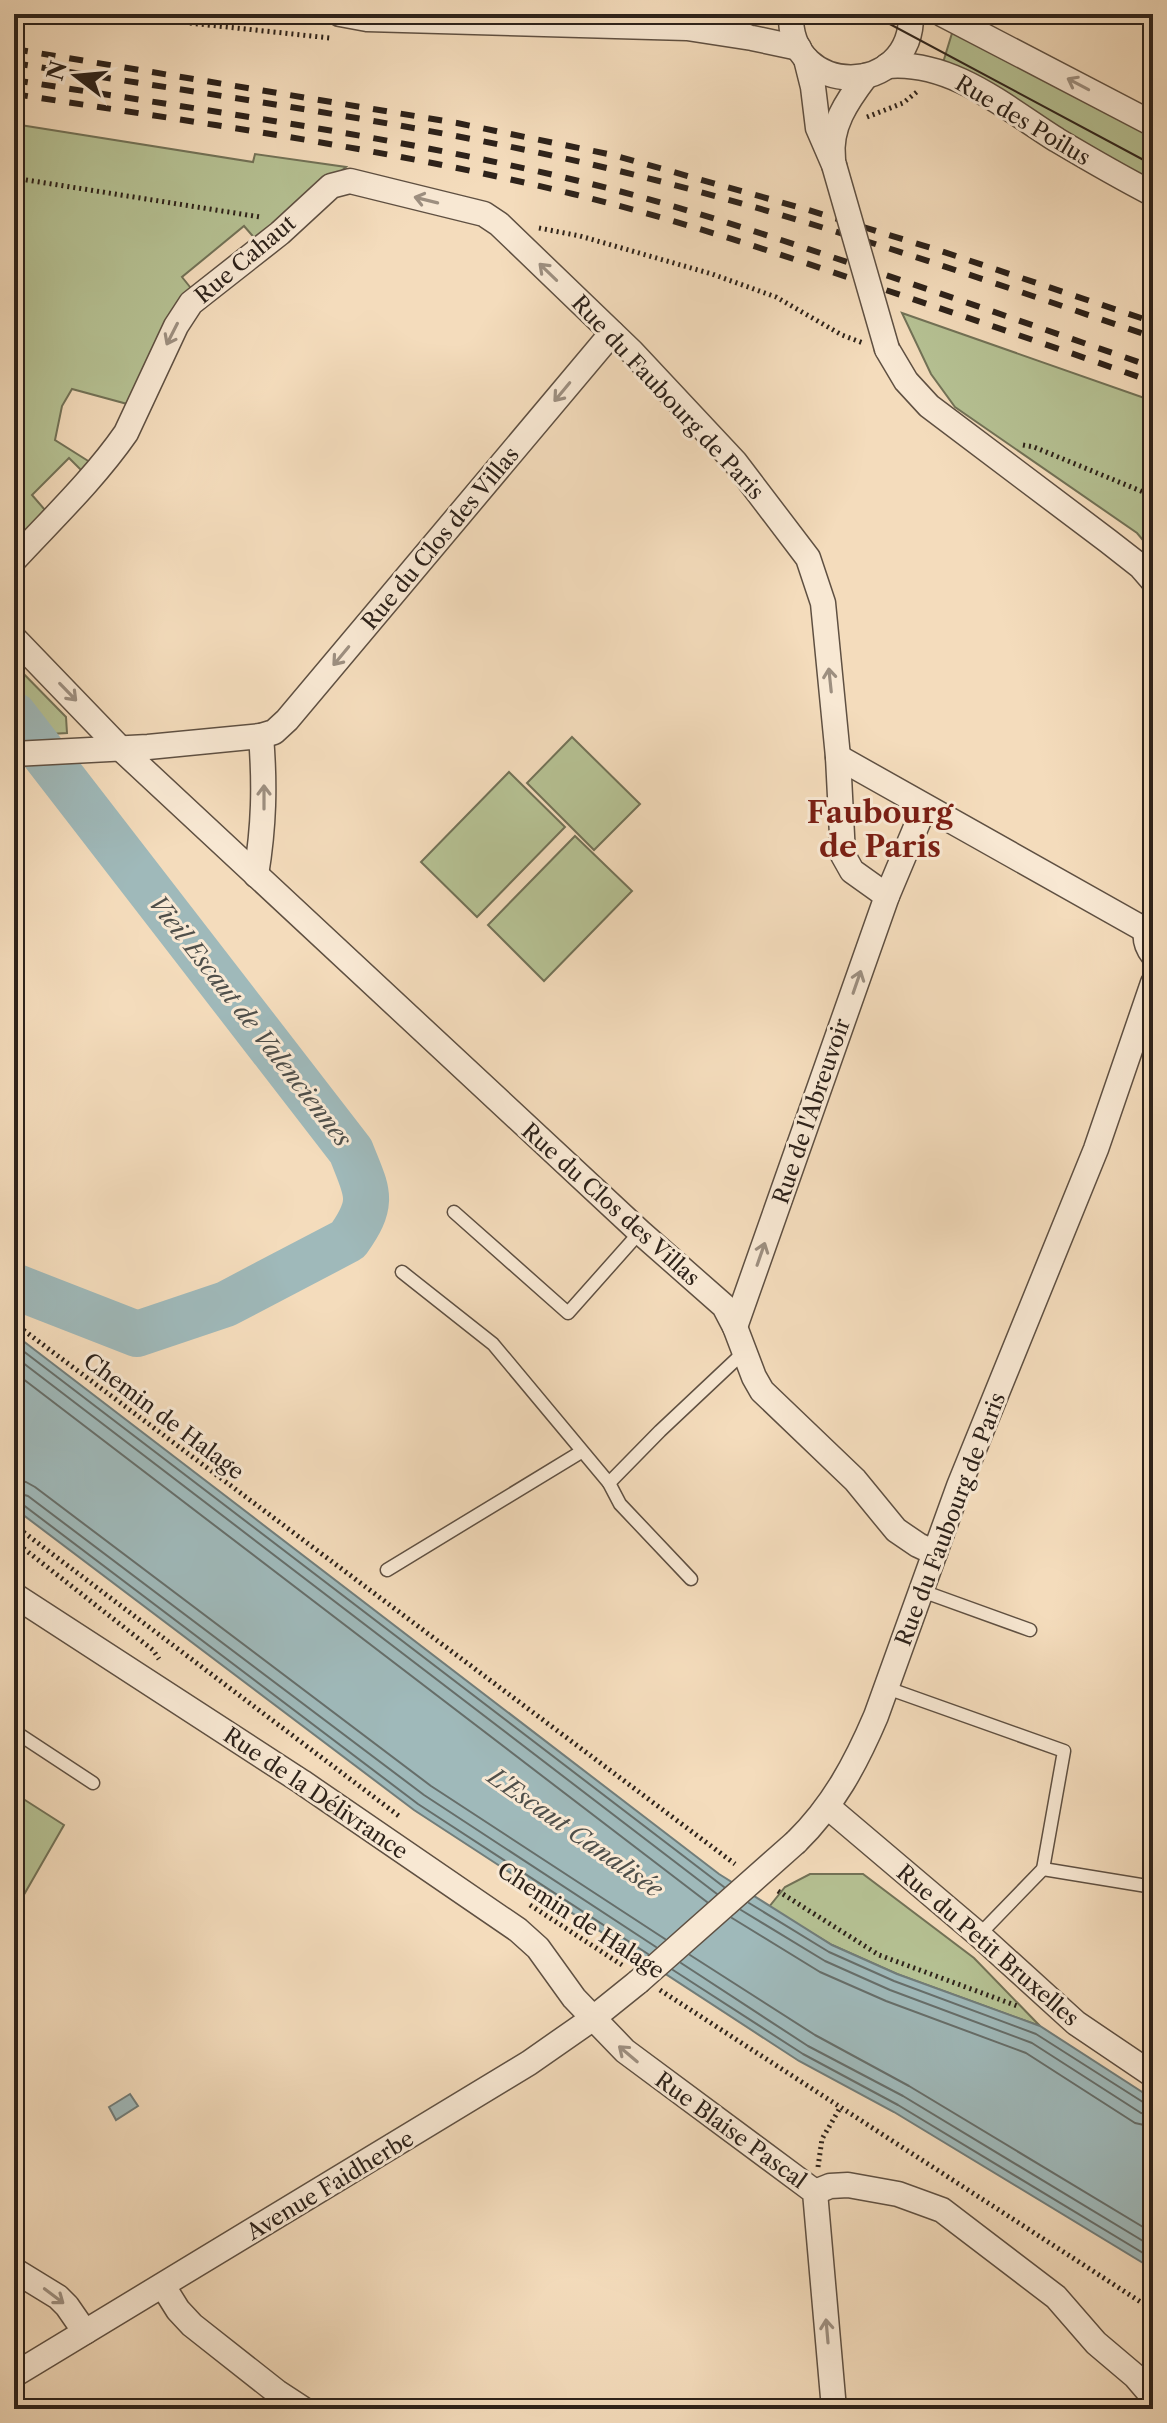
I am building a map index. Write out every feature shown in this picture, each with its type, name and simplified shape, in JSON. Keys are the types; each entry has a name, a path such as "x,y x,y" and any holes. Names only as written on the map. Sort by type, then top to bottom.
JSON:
{"street":[{"path":"340,14 367,19 687,28 760,40 803,53"},
{"path":"687,28 729,21 748,14"},
{"path":"791,14 792,30 813,87 818,128 834,165 887,349 906,381 929,406 1108,541 1140,566 1153,581"},
{"path":"834,165 832,150 845,106 876,71 897,56 909,35 911,14"},
{"path":"942,14 1151,121"},
{"name":"Rue des Poilus","path":"803,53 818,68 831,75 851,78 876,71 921,66 966,83 1090,160 1153,194"},
{"name":"Rue Cahaut","path":"14,560 126,433 176,326 191,303 280,233 331,186 350,181 475,211 499,224"},
{"name":"Rue du Faubourg de Paris","path":"499,224 612,333 735,462 808,558 823,603 838,757"},
{"name":"Rue du Clos des Villas","path":"261,736 274,732 287,720 612,333"},
{"path":"14,638 120,748"},
{"path":"14,754 261,736 265,799 256,875"},
{"name":"Rue du Clos des Villas","path":"120,748 640,1232 724,1306 762,1391 855,1480 896,1530 935,1553"},
{"path":"838,757 1151,935"},
{"path":"838,757 846,864 860,878 887,896"},
{"name":"Rue de l'Abreuvoir","path":"735,1327 887,896 924,808"},
{"name":"Rue du Faubourg de Paris","path":"642,1981 796,1842 828,1807 862,1749 965,1472 1096,1149 1153,983"},
{"name":"Rue de la Délivrance","path":"14,1595 302,1782 518,1930 538,1948 592,2019"},
{"name":"Rue du Petit Bruxelles","path":"828,1807 979,1935 1076,2023 1153,2075"},
{"name":"Avenue Faidherbe","path":"14,2375 529,2063 642,1981"},
{"name":"Rue Blaise Pascal","path":"592,2019 636,2061 815,2192 834,2409"},
{"path":"815,2192 830,2186 848,2185 898,2194 942,2210 1056,2297 1096,2343 1128,2369 1153,2397"},
{"path":"14,2270 58,2297 85,2332"},
{"path":"163,2286 192,2325 303,2409"}],"lane":[{"path":"454,1212 568,1313 640,1232"},
{"path":"402,1272 493,1344 609,1483 620,1504 691,1579"},
{"path":"609,1483 744,1352"},
{"path":"387,1570 581,1452"},
{"path":"922,1591 1030,1630"},
{"path":"887,1688 1064,1751 1043,1869 979,1935"},
{"path":"14,1731 93,1783"},
{"path":"1043,1869 1153,1887"}],"path":[{"path":"14,178 251,214 262,218 280,233"},
{"path":"499,224 580,236 712,274 776,297 852,340 887,349"},
{"path":"14,298 19,328 19,383 14,454"},
{"path":"1021,445 1034,447 1153,496"},
{"name":"Chemin de Halage","path":"14,1323 722,1856 748,1872"},
{"path":"14,1525 408,1823"},
{"path":"14,1541 153,1650 161,1662"},
{"path":"774,1889 879,1955 1021,2007"},
{"name":"Chemin de Halage","path":"522,1900 642,1981 1153,2310"},
{"path":"822,2139 840,2108"}],"green space":[{"path":"953,30 1153,133 1153,184 942,66"},
{"path":"14,124 253,162 255,154 346,167 257,241 244,226 182,277 194,292 131,405 72,389 62,406 55,440 93,464 83,472 69,458 32,495 45,510 14,543"},
{"path":"902,313 1153,401 1153,552 1137,533 955,407 931,374"},
{"path":"14,664 66,717 67,733 14,736"},
{"path":"572,737 640,804 594,850 527,783"},
{"path":"509,772 565,827 477,917 421,862"},
{"path":"575,836 632,891 544,981 488,925"},
{"path":"14,1793 64,1825 14,1912"},
{"path":"810,1874 863,1874 974,1958 1040,2026 897,1974 832,1945 769,1907 785,1887"}],"water":[{"name":"L'Escaut Canalisée","path":"14,1334 719,1874 832,1945 897,1974 1040,2026 1153,2099 1153,2269 894,2112 799,2061 414,1810 14,1508"},
{"path":"130,2094 138,2106 116,2120 109,2107"}],"waterway":[{"name":"Vieil Escaut de Valenciennes","path":"14,715 351,1151 366,1196 363,1215 348,1240 226,1304 137,1334 14,1286"}],"tram line":[{"path":"871,14 1153,165"}],"railway":[{"path":"14,49 457,123 613,155 941,251 1153,322"},
{"path":"14,63 427,130 638,176 860,239 1153,337"},
{"path":"14,80 439,150 613,190 783,241 1153,367"},
{"path":"14,94 365,150 573,194 747,244 1153,382"}],"district":[{"name":"Faubourg de Paris","path":"880,830"}]}
